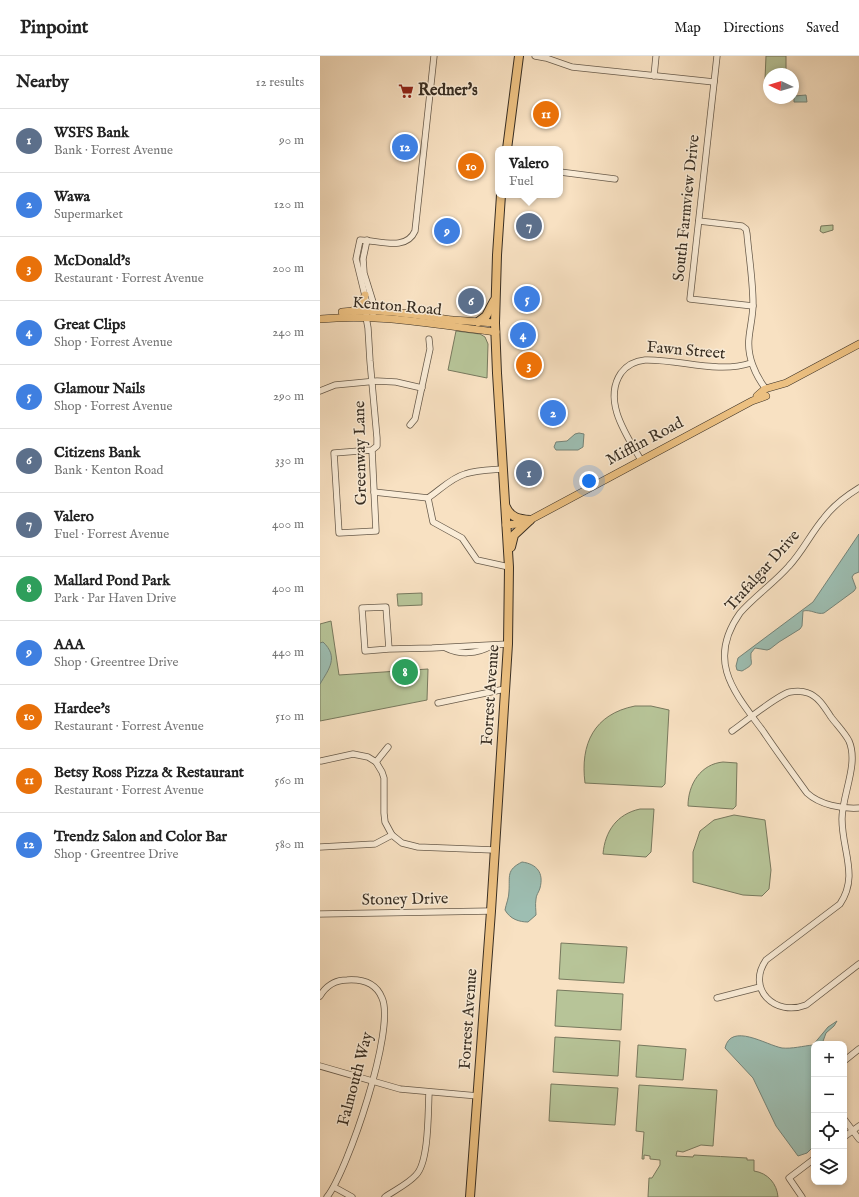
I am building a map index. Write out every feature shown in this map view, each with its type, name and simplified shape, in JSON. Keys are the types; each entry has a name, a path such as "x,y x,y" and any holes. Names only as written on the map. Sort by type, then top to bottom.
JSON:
{"highway":[{"path":"507,146 519,56"},
{"name":"Forrest Avenue","path":"470,1197 491,911 508,644 509,558 497,373 495,299 501,198"},
{"path":"478,322 486,316 495,299"},
{"path":"505,503 508,512 514,517 530,520"},
{"path":"509,558 513,537 517,531 530,520"}],"main road":[{"path":"347,312 361,307 365,296"},
{"name":"Kenton Road","path":"320,315 347,312 496,323"},
{"name":"Kenton Road","path":"320,319 370,314 403,320 496,332"},
{"name":"Mifflin Road","path":"506,526 530,520 752,401 765,391 790,381 859,344"}],"street":[{"path":"370,314 356,259 360,240 401,243 409,240 413,236 415,231 434,56"},
{"path":"535,56 546,58 572,67 714,82"},
{"path":"654,76 656,56"},
{"name":"South Farmview Drive","path":"717,56 690,299 753,306"},
{"path":"563,172 615,179"},
{"path":"698,221 742,226 746,230 753,306 748,343 752,363 765,391"},
{"path":"367,240 363,259 363,269 373,302 370,314"},
{"name":"Greenway Lane","path":"370,314 368,328 377,446 372,450 334,453 339,533 376,531 372,450"},
{"path":"410,425 415,419 422,388 430,349 429,339"},
{"name":"Fawn Street","path":"641,460 621,424 616,408 615,389 620,375 625,368 638,360 726,368 752,363"},
{"path":"320,391 335,385 372,381 396,382 422,388"},
{"path":"374,492 428,498 464,474 476,471 503,469"},
{"name":"Trafalgar Drive","path":"859,488 837,504 825,516 795,560 772,584 744,609 731,628 728,635 726,651 727,672 735,692 807,793 817,801 843,807 859,808"},
{"path":"428,498 433,522 462,538 477,560 509,567"},
{"path":"389,649 386,607 362,608 365,651 508,644"},
{"path":"438,703 505,689"},
{"path":"732,731 781,696 791,692 808,693 818,699 846,737 851,748 851,766 843,807 843,827 855,873 852,890 840,904 766,960 759,974 760,987 766,996 776,1005 789,1009 798,1008 806,1005 859,964"},
{"path":"376,762 388,747"},
{"path":"321,761 353,754 368,757 376,762 384,778 384,817 392,835 402,843 413,846 494,850"},
{"path":"320,847 375,844 392,835"},
{"name":"Stoney Drive","path":"320,914 491,911"},
{"name":"Falmouth Way","path":"320,996 325,989 336,982 355,980 368,983 374,987 380,993 385,1007 382,1047 357,1132 334,1187 327,1197"},
{"path":"717,998 760,987"},
{"path":"847,1059 859,1049"},
{"path":"320,1066 400,1090 478,1096"},
{"path":"386,1197 416,1175 423,1164 429,1093"},
{"path":"847,1123 859,1139"},
{"path":"847,1135 859,1126"},
{"path":"802,1197 789,1178 811,1161"},
{"path":"334,1187 352,1197"}],"green space":[{"path":"766,56 786,56 786,68 765,68"},
{"path":"833,225 833,230 823,233 820,231 821,226"},
{"path":"456,331 480,334 485,337 488,344 487,378 448,370"},
{"path":"422,593 422,605 398,606 397,594"},
{"path":"331,621 339,675 428,669 427,700 320,721 320,624"},
{"path":"635,706 651,706 669,710 665,784 662,787 585,783 585,756 593,733 609,716 621,710"},
{"path":"723,762 737,763 736,806 733,809 688,806 690,790 697,776 708,767"},
{"path":"640,809 654,809 651,852 646,857 603,854 606,838 614,825 625,815"},
{"path":"734,815 765,820 771,870 769,889 762,896 743,895 693,882 693,852 700,831 714,820"},
{"path":"561,943 627,947 624,983 559,979"},
{"path":"557,990 623,994 621,1030 555,1026"},
{"path":"555,1037 620,1041 618,1076 553,1072"},
{"path":"638,1045 686,1049 683,1080 636,1077"},
{"path":"551,1084 618,1088 615,1125 549,1121"},
{"path":"639,1085 717,1090 713,1146 701,1145 683,1152 677,1151 676,1156 693,1157 694,1155 747,1158 747,1160 754,1160 754,1171 764,1174 771,1180 776,1188 778,1197 648,1197 649,1178 652,1178 660,1165 660,1160 650,1159 650,1156 644,1155 644,1159 642,1159 644,1132 636,1131"}],"water":[{"path":"806,95 807,102 799,102 799,96"},
{"path":"575,434 584,434 583,447 578,450 556,450 554,447 556,442 567,441"},
{"path":"859,534 859,572 854,574 852,577 856,588 854,591 824,613 803,611 802,626 800,629 770,649 755,648 751,653 751,665 742,671 737,670 736,666 738,658 813,602"},
{"path":"323,642 331,653 331,663 320,684 320,643"},
{"path":"522,862 535,867 541,878 540,888 536,898 536,915 528,922 509,916 505,910 509,894 509,877 511,871"},
{"path":"837,1021 826,1033 823,1041 816,1041 828,1027"},
{"path":"741,1036 750,1037 782,1048 811,1045 811,1149 807,1153 798,1156 776,1126 753,1078 725,1048 729,1040 734,1037"}],"place":[{"name":"Redner's","path":"406,91"},
{"name":"Betsy Ross Pizza & Restaurant","path":"546,114"},
{"name":"Trendz Salon and Color Bar","path":"405,147"},
{"name":"Hardee's","path":"471,166"},
{"name":"Valero","path":"529,226"},
{"name":"AAA","path":"447,231"},
{"name":"Glamour Nails","path":"527,299"},
{"name":"Citizens Bank","path":"471,301"},
{"name":"Great Clips","path":"523,335"},
{"name":"McDonald's","path":"529,365"},
{"name":"Wawa","path":"553,413"},
{"name":"WSFS Bank","path":"529,473"},
{"name":"Mallard Pond Park","path":"405,672"}]}
